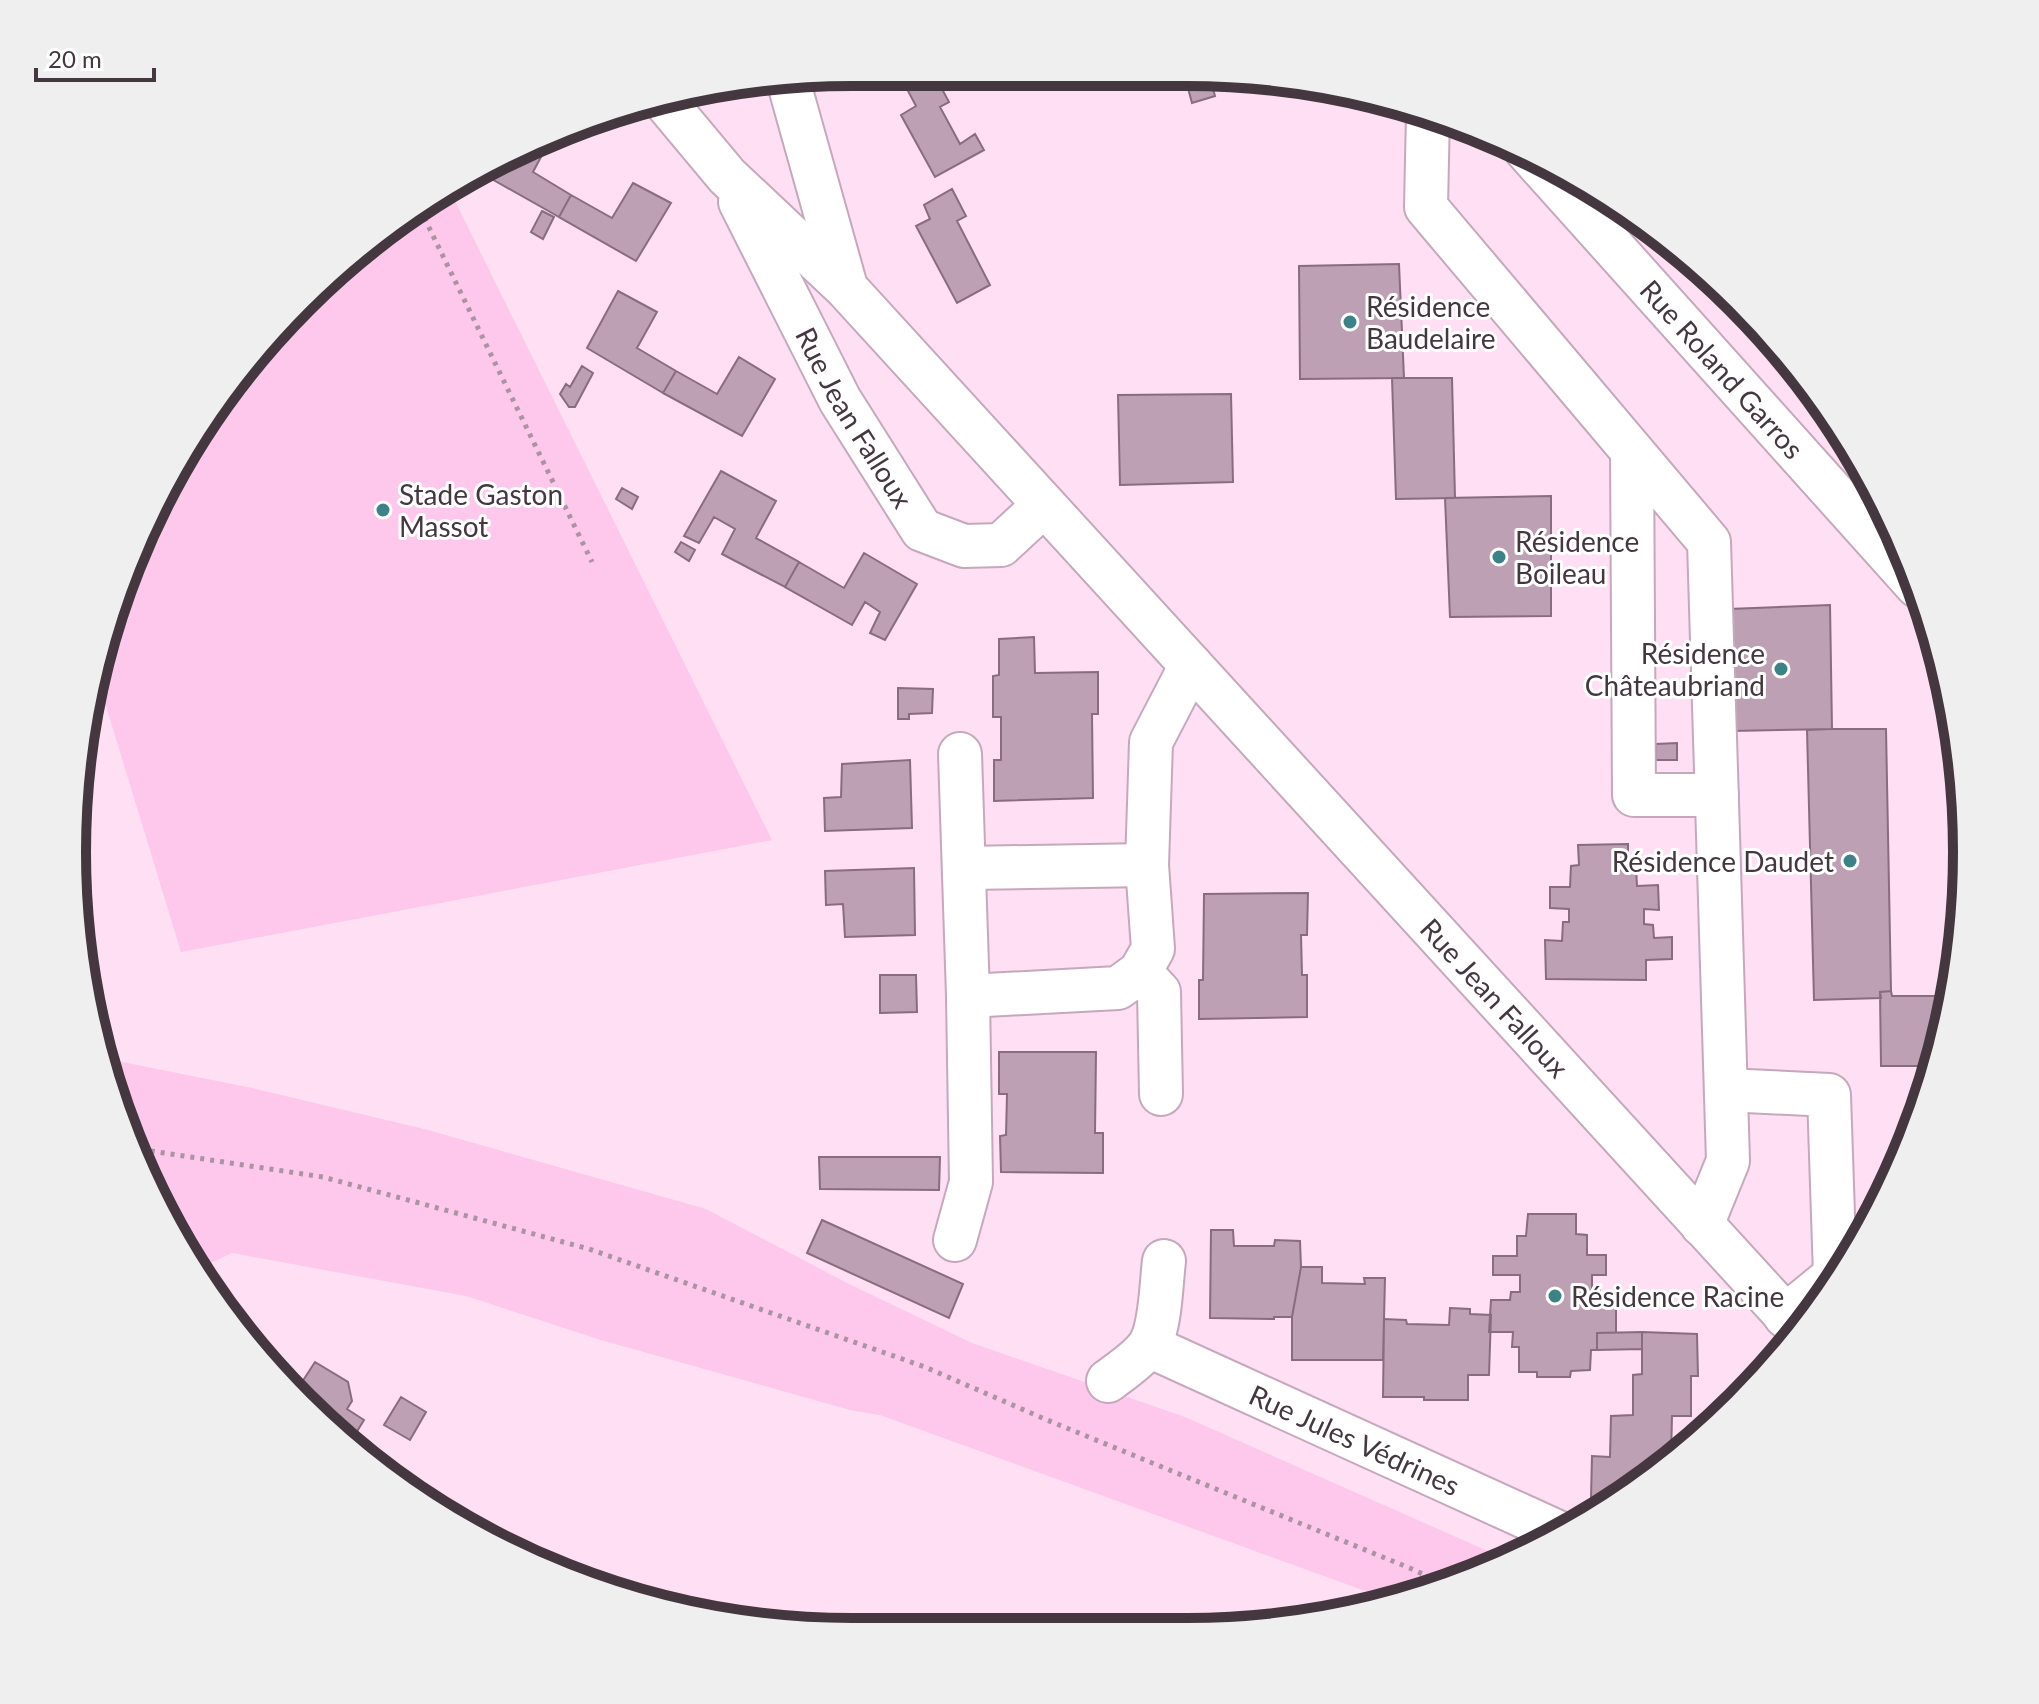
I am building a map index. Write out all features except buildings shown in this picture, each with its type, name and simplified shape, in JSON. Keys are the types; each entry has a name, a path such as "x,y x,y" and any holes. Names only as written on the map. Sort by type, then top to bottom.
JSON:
{"street":[{"name":"Rue Jean Falloux","path":"791,89 846,288"},
{"name":"Rue Jean Falloux","path":"670,108 727,176 846,288 1791,1322"},
{"path":"1428,125 1426,207 1709,542 1728,1161 1702,1225"},
{"name":"Rue Jean Falloux","path":"727,176 840,400 922,530 964,546 1001,545 1044,505"},
{"name":"Rue Roland Garros","path":"1552,179 1896,563"},
{"path":"1632,451 1634,795 1717,795"},
{"path":"968,996 1118,988 1140,972 1153,949 1147,865 1151,742 1191,665"},
{"path":"955,1240 971,1182 960,754"},
{"path":"965,868 1147,865"},
{"path":"1140,972 1159,992 1161,1094"},
{"path":"1726,1090 1829,1095 1835,1261"},
{"path":"1108,1381 1149,1346 1156,1327 1164,1261"},
{"name":"Rue Jules Védrines","path":"1149,1346 1547,1527"}],"path":[{"path":"424,217 592,562"},
{"path":"146,1150 323,1177 589,1249 925,1367 1431,1578"}],"shaded area":[{"name":"Stade Gaston Massot","path":"454,198 772,840 181,952 103,695 127,606 165,513 215,426 244,386 310,310 347,276 386,244"},
{"path":"115,1061 252,1088 428,1130 706,1209 849,1284 972,1343 1185,1417 1494,1554 1433,1577 1375,1594 880,1415 850,1410 601,1340 466,1296 232,1253 207,1265 165,1191 144,1145"}],"place":[{"name":"Résidence Baudelaire","path":"1350,322"},
{"name":"Stade Gaston Massot","path":"383,510"},
{"name":"Résidence Boileau","path":"1499,557"},
{"name":"Résidence Châteaubriand","path":"1781,669"},
{"name":"Résidence Daudet","path":"1850,861"},
{"name":"Résidence Racine","path":"1555,1296"}]}
